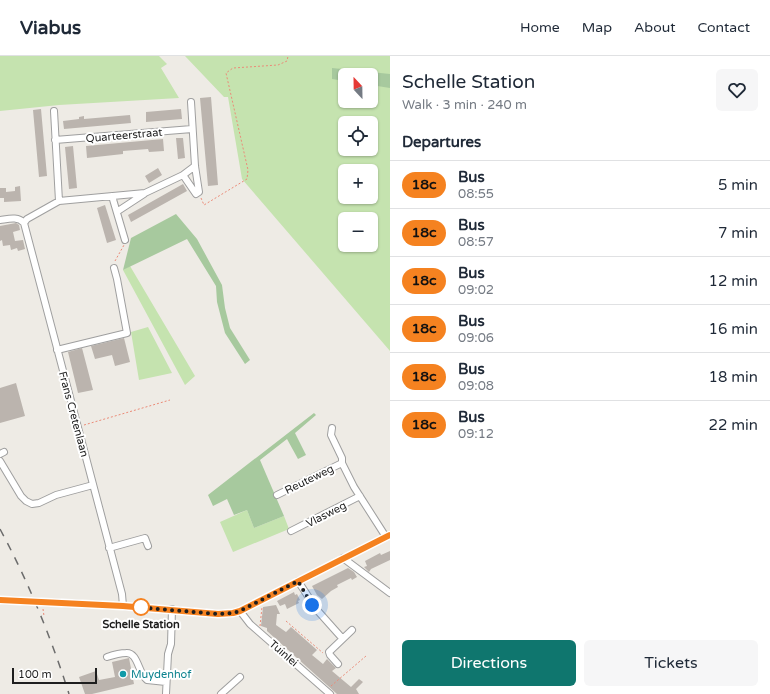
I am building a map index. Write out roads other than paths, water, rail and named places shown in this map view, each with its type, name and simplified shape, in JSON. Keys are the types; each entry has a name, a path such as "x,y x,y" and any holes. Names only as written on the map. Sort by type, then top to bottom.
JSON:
{"street":[{"path":"183,175 196,194 199,192 195,166 191,102"},
{"path":"54,111 59,200"},
{"name":"Quarteerstraat","path":"55,140 192,129"},
{"path":"118,211 145,194 183,175 195,166"},
{"path":"0,220 18,218 24,223 27,219 59,200 145,194"},
{"path":"112,196 118,211 125,240"},
{"name":"Frans Cretenlaan","path":"24,223 122,594 123,606"},
{"path":"57,350 127,333 114,268"},
{"path":"0,600 172,609 218,614 233,613 240,611 388,536 360,496 342,464 342,458 331,435 332,428"},
{"path":"0,460 22,496 26,501 32,504 40,503 56,495 93,485"},
{"name":"Reuteweg","path":"277,495 342,464"},
{"name":"Vlasweg","path":"292,531 360,496"},
{"path":"110,548 146,538 148,546"},
{"path":"343,558 390,593"},
{"path":"298,581 317,610 342,638"},
{"path":"166,694 168,654 171,644 172,609"},
{"name":"Tuinlei","path":"240,611 250,624 327,692"},
{"path":"338,664 329,652 352,630"},
{"path":"107,657 130,653 136,658 140,672 147,680 166,682"},
{"path":"221,694 240,677"}],"railway":[{"path":"0,529 38,610 55,651 69,694"}],"place":[{"name":"Schelle Station","path":"141,607"},
{"name":"Muydenhof","path":"123,674"}]}
